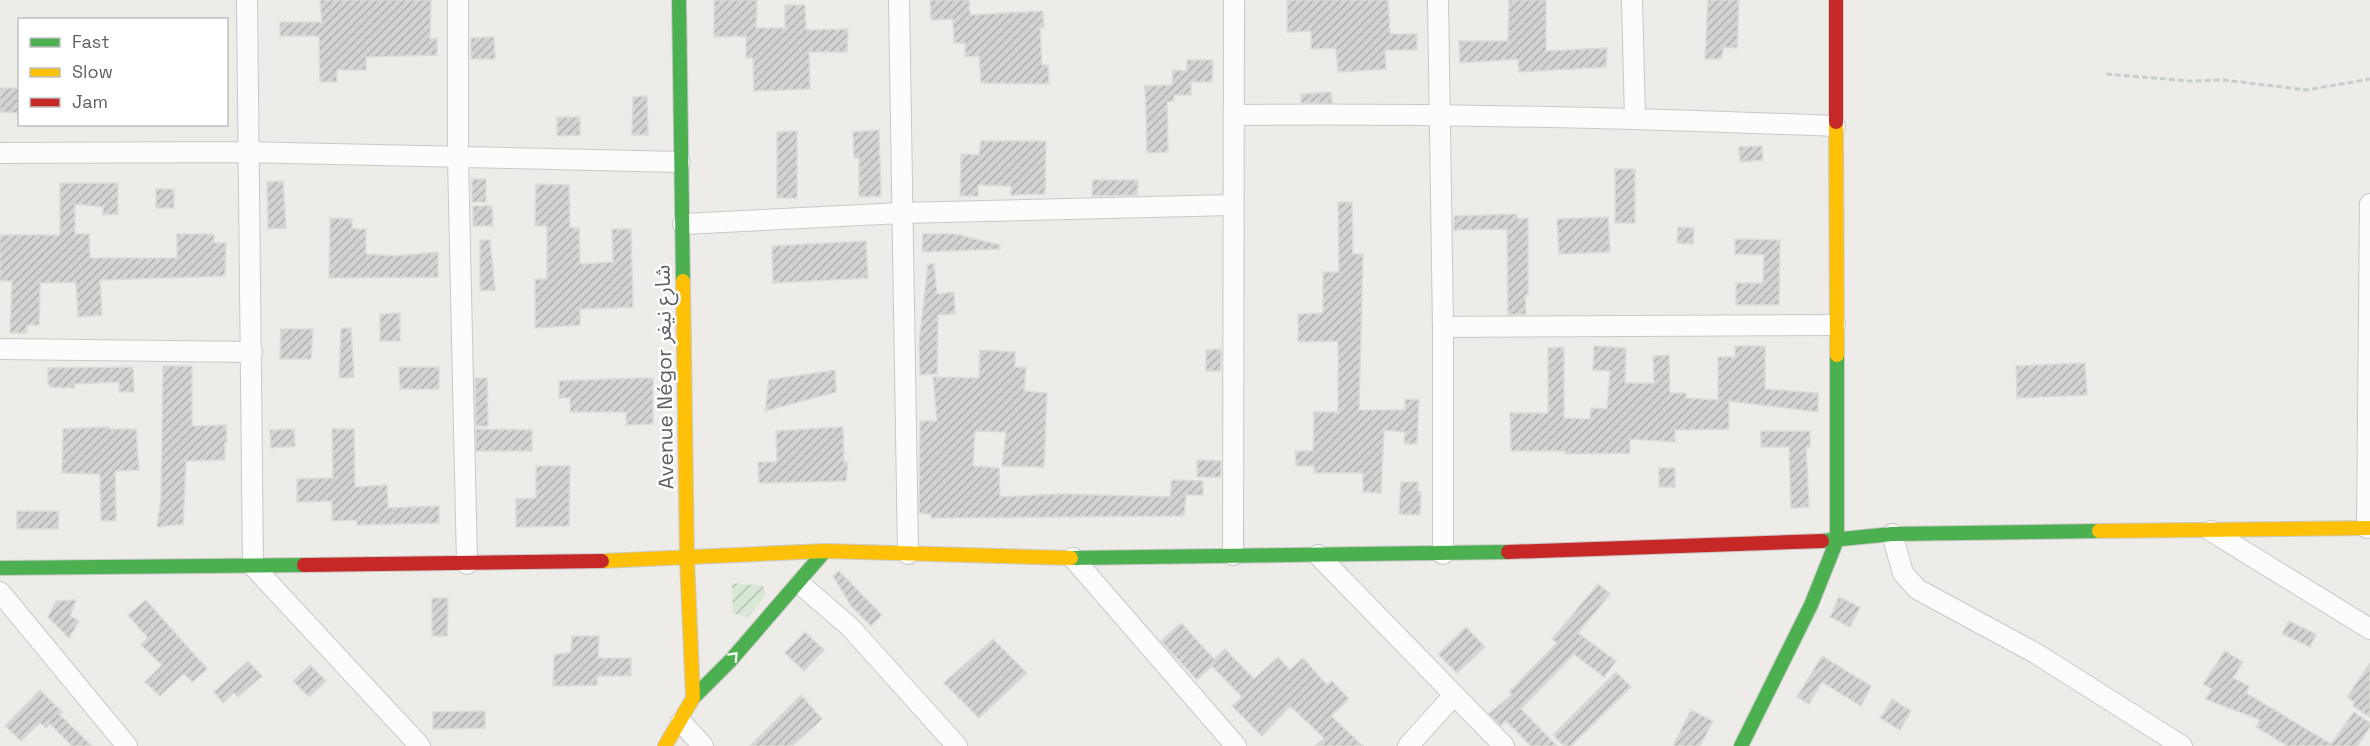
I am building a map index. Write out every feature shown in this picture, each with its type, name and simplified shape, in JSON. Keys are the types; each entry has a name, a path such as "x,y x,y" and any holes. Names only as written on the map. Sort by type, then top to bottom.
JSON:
{"street":[{"path":"247,0 246,152 252,352 253,566 420,746"},
{"path":"458,0 467,564"},
{"name":"Avenue Négor شارع نيغر","path":"665,746 693,698 687,559 678,0"},
{"path":"899,0 908,554"},
{"path":"1233,555 1232,205 1236,115 1234,0"},
{"path":"1438,0 1443,327 1443,554"},
{"path":"1632,0 1635,118"},
{"path":"1748,743 1811,605 1837,540 1836,0"},
{"path":"1236,115 1440,113 1835,126"},
{"path":"0,153 246,152 681,162"},
{"path":"0,568 467,564 687,559 825,551 1073,558 1443,554 1837,540 1892,534 2369,528 2370,204"},
{"path":"683,224 901,213 1232,205"},
{"path":"1443,327 1835,326"},
{"path":"0,350 252,352"},
{"path":"2211,531 2370,629"},
{"path":"1892,534 1903,573 1917,589 2037,654 2182,746"},
{"path":"693,698 800,584 825,551"},
{"path":"1318,555 1504,746"},
{"path":"1073,558 1236,746"},
{"path":"800,584 850,627 957,746"},
{"path":"0,592 127,746"},
{"path":"1408,746 1454,695"},
{"path":"681,722 703,746"}],"path":[{"path":"2106,74 2189,81 2223,80 2307,90 2370,79"}],"green space":[{"path":"732,583 763,586 766,595 748,617 733,613"}],"building":[{"path":"320,0 431,0 430,39 437,38 437,55 366,57 366,70 337,70 337,82 320,82 319,36 280,36 280,22 322,22"},
{"path":"714,0 757,0 756,28 785,28 785,5 805,5 806,30 848,29 847,52 809,52 810,89 754,91 753,58 746,58 746,36 714,37"},
{"path":"930,0 969,0 970,15 1043,11 1044,28 1040,28 1042,65 1048,65 1049,84 981,83 979,56 965,57 965,43 954,43 953,19 931,20"},
{"path":"1287,0 1388,0 1390,34 1417,34 1417,50 1385,50 1386,69 1338,72 1336,48 1311,49 1311,31 1287,32"},
{"path":"1509,0 1546,0 1546,51 1607,48 1606,67 1519,72 1518,59 1460,63 1459,41 1508,41"},
{"path":"1708,0 1739,0 1737,48 1724,47 1721,59 1705,59"},
{"path":"494,37 495,59 471,59 471,38"},
{"path":"1187,60 1213,60 1212,82 1191,82 1191,95 1174,95 1174,101 1167,102 1168,152 1147,153 1145,86 1172,85 1173,70 1187,71"},
{"path":"0,88 18,88 18,113 0,112"},
{"path":"1331,92 1332,103 1301,103 1301,94"},
{"path":"647,96 648,135 632,135 633,97"},
{"path":"557,117 580,117 580,135 557,136"},
{"path":"879,130 881,196 859,197 859,158 854,158 853,132"},
{"path":"797,131 797,198 777,198 777,132"},
{"path":"981,141 1046,141 1045,194 1011,195 1011,186 978,185 978,196 960,196 961,154 979,155"},
{"path":"1762,146 1763,160 1740,162 1739,147"},
{"path":"1615,169 1635,169 1635,223 1615,223"},
{"path":"472,179 486,179 486,202 472,202"},
{"path":"1093,180 1138,180 1137,195 1092,196"},
{"path":"283,181 286,228 268,229 267,182"},
{"path":"60,183 118,183 118,214 103,215 103,207 75,204 75,234 89,234 90,258 177,258 177,234 214,234 214,243 226,243 225,276 100,280 102,315 78,317 76,282 40,283 39,325 27,325 27,333 10,333 12,281 0,281 0,235 60,235"},
{"path":"536,184 569,185 570,228 579,228 580,264 613,262 612,229 631,229 633,307 580,309 580,325 535,328 535,279 547,279 547,226 535,226"},
{"path":"156,189 174,189 174,208 156,208"},
{"path":"1338,202 1352,202 1353,254 1363,254 1359,410 1405,410 1405,399 1419,400 1417,444 1404,444 1405,432 1384,430 1381,493 1363,492 1363,473 1314,473 1314,466 1296,466 1295,451 1313,451 1314,412 1338,412 1338,341 1298,342 1298,314 1323,313 1323,272 1339,272"},
{"path":"473,206 492,206 493,226 473,226"},
{"path":"1517,214 1518,219 1528,218 1528,295 1525,295 1526,314 1508,315 1507,229 1454,230 1454,216"},
{"path":"1608,217 1610,252 1559,254 1557,219"},
{"path":"330,218 352,219 352,229 366,229 366,254 397,256 438,252 438,277 329,278"},
{"path":"1678,227 1694,228 1693,244 1677,243"},
{"path":"923,234 955,234 1000,245 1000,249 922,252"},
{"path":"1735,239 1780,240 1779,305 1736,305 1736,283 1763,283 1764,255 1735,254"},
{"path":"480,240 490,240 495,290 480,291"},
{"path":"866,241 868,278 773,283 772,246"},
{"path":"928,264 934,264 937,294 954,292 955,314 938,315 937,374 920,375 919,344"},
{"path":"400,313 400,341 380,341 380,314"},
{"path":"341,328 351,328 354,377 339,378"},
{"path":"281,329 313,329 311,359 280,359"},
{"path":"1594,346 1626,348 1625,383 1654,383 1653,356 1669,355 1670,393 1686,393 1686,398 1718,400 1718,357 1735,357 1735,346 1765,346 1765,389 1818,393 1818,412 1729,401 1729,429 1675,430 1675,442 1630,439 1630,453 1565,454 1565,451 1511,451 1510,413 1548,413 1548,348 1564,347 1564,418 1590,419 1591,408 1607,409 1610,371 1593,370"},
{"path":"1221,349 1221,371 1206,371 1206,350"},
{"path":"980,350 1015,352 1015,367 1026,367 1024,391 1047,393 1044,467 1002,466 1006,432 975,431 973,466 999,468 1000,497 1060,494 1170,497 1172,480 1203,481 1203,495 1186,495 1184,516 931,518 931,514 919,513 920,421 937,421 933,377 979,378"},
{"path":"2085,363 2087,395 2017,398 2016,366"},
{"path":"163,366 192,366 192,426 226,425 227,442 225,442 225,460 186,461 183,524 157,527 161,498"},
{"path":"133,367 134,392 119,392 119,382 74,384 74,388 50,387 48,383 48,368"},
{"path":"399,367 439,367 439,389 400,389"},
{"path":"835,370 836,392 765,411 769,380"},
{"path":"475,378 487,378 488,426 476,426"},
{"path":"653,378 653,424 626,425 626,412 570,412 570,398 559,398 559,381"},
{"path":"109,427 109,429 136,429 139,470 115,471 116,521 101,521 100,474 62,473 63,429"},
{"path":"843,427 844,462 848,462 846,481 759,483 758,462 777,462 776,431"},
{"path":"294,429 295,446 271,448 270,430"},
{"path":"332,429 354,429 355,487 387,485 388,508 439,506 439,523 357,525 357,520 332,521 332,501 297,502 297,479 333,478"},
{"path":"476,429 532,430 532,451 476,451"},
{"path":"1761,431 1810,431 1810,447 1806,447 1809,507 1791,508 1789,447 1761,447"},
{"path":"1197,460 1221,461 1221,477 1197,477"},
{"path":"536,466 570,466 569,526 516,527 516,499 536,498"},
{"path":"1659,468 1675,468 1675,487 1659,487"},
{"path":"1401,482 1418,482 1418,492 1421,492 1420,515 1399,514"},
{"path":"17,511 59,511 58,529 17,529"},
{"path":"839,571 882,615 871,626 851,606 833,576"},
{"path":"1598,584 1610,594 1578,633 1616,661 1604,677 1574,654 1521,709 1557,746 1531,746 1506,721 1501,726 1489,714 1512,694 1509,692 1557,643 1552,639"},
{"path":"1839,597 1860,607 1850,627 1830,617"},
{"path":"432,598 448,598 447,636 432,636"},
{"path":"76,600 70,616 79,621 69,638 48,617 56,601"},
{"path":"146,600 207,669 192,682 184,673 160,696 145,682 162,665 141,645 148,638 128,615"},
{"path":"2289,621 2316,634 2310,647 2282,634"},
{"path":"1181,623 1214,659 1225,649 1254,679 1278,657 1290,670 1303,658 1327,685 1332,681 1349,699 1331,716 1363,746 1315,746 1324,738 1290,706 1262,736 1232,706 1242,697 1212,666 1197,680 1161,641"},
{"path":"1466,627 1485,647 1457,673 1438,654"},
{"path":"805,632 824,650 804,671 785,653"},
{"path":"572,636 599,636 598,658 631,658 631,676 597,676 597,685 553,686 554,655 571,652"},
{"path":"993,639 1027,673 979,718 944,683"},
{"path":"2225,651 2243,662 2233,678 2249,686 2246,693 2331,744 2354,712 2370,723 2370,727 2357,746 2287,746 2256,727 2260,720 2205,699 2212,689 2203,684"},
{"path":"1822,656 1871,686 1861,706 1822,682 1809,704 1797,697"},
{"path":"248,661 262,676 238,697 234,693 223,703 214,692"},
{"path":"2370,663 2370,717 2353,706 2355,703 2347,697"},
{"path":"310,665 326,681 309,697 293,681"},
{"path":"1616,672 1631,687 1571,746 1564,746 1553,735"},
{"path":"40,690 62,712 59,714 92,746 72,746 50,724 46,728 40,723 21,741 5,726"},
{"path":"801,695 822,719 792,746 750,746"},
{"path":"1892,699 1911,711 1900,730 1880,718"},
{"path":"1691,710 1713,721 1700,746 1673,746"},
{"path":"485,711 485,728 433,729 433,712"}],"traffic: fast":[{"path":"679,0 683,281"},
{"path":"1741,746 1811,605 1837,540 1837,355"},
{"path":"1822,541 1892,534 2099,531"},
{"path":"693,698 731,660 825,551"},
{"path":"1071,558 1508,552"},
{"path":"0,568 304,565"}],"traffic: slow":[{"path":"1836,122 1837,355"},
{"path":"665,746 693,698 687,559 683,281"},
{"path":"2099,531 2370,528"},
{"path":"602,561 825,551 1071,558"}],"traffic: jam":[{"path":"1836,0 1836,122"},
{"path":"1508,552 1822,541"},
{"path":"304,565 602,561"}]}
